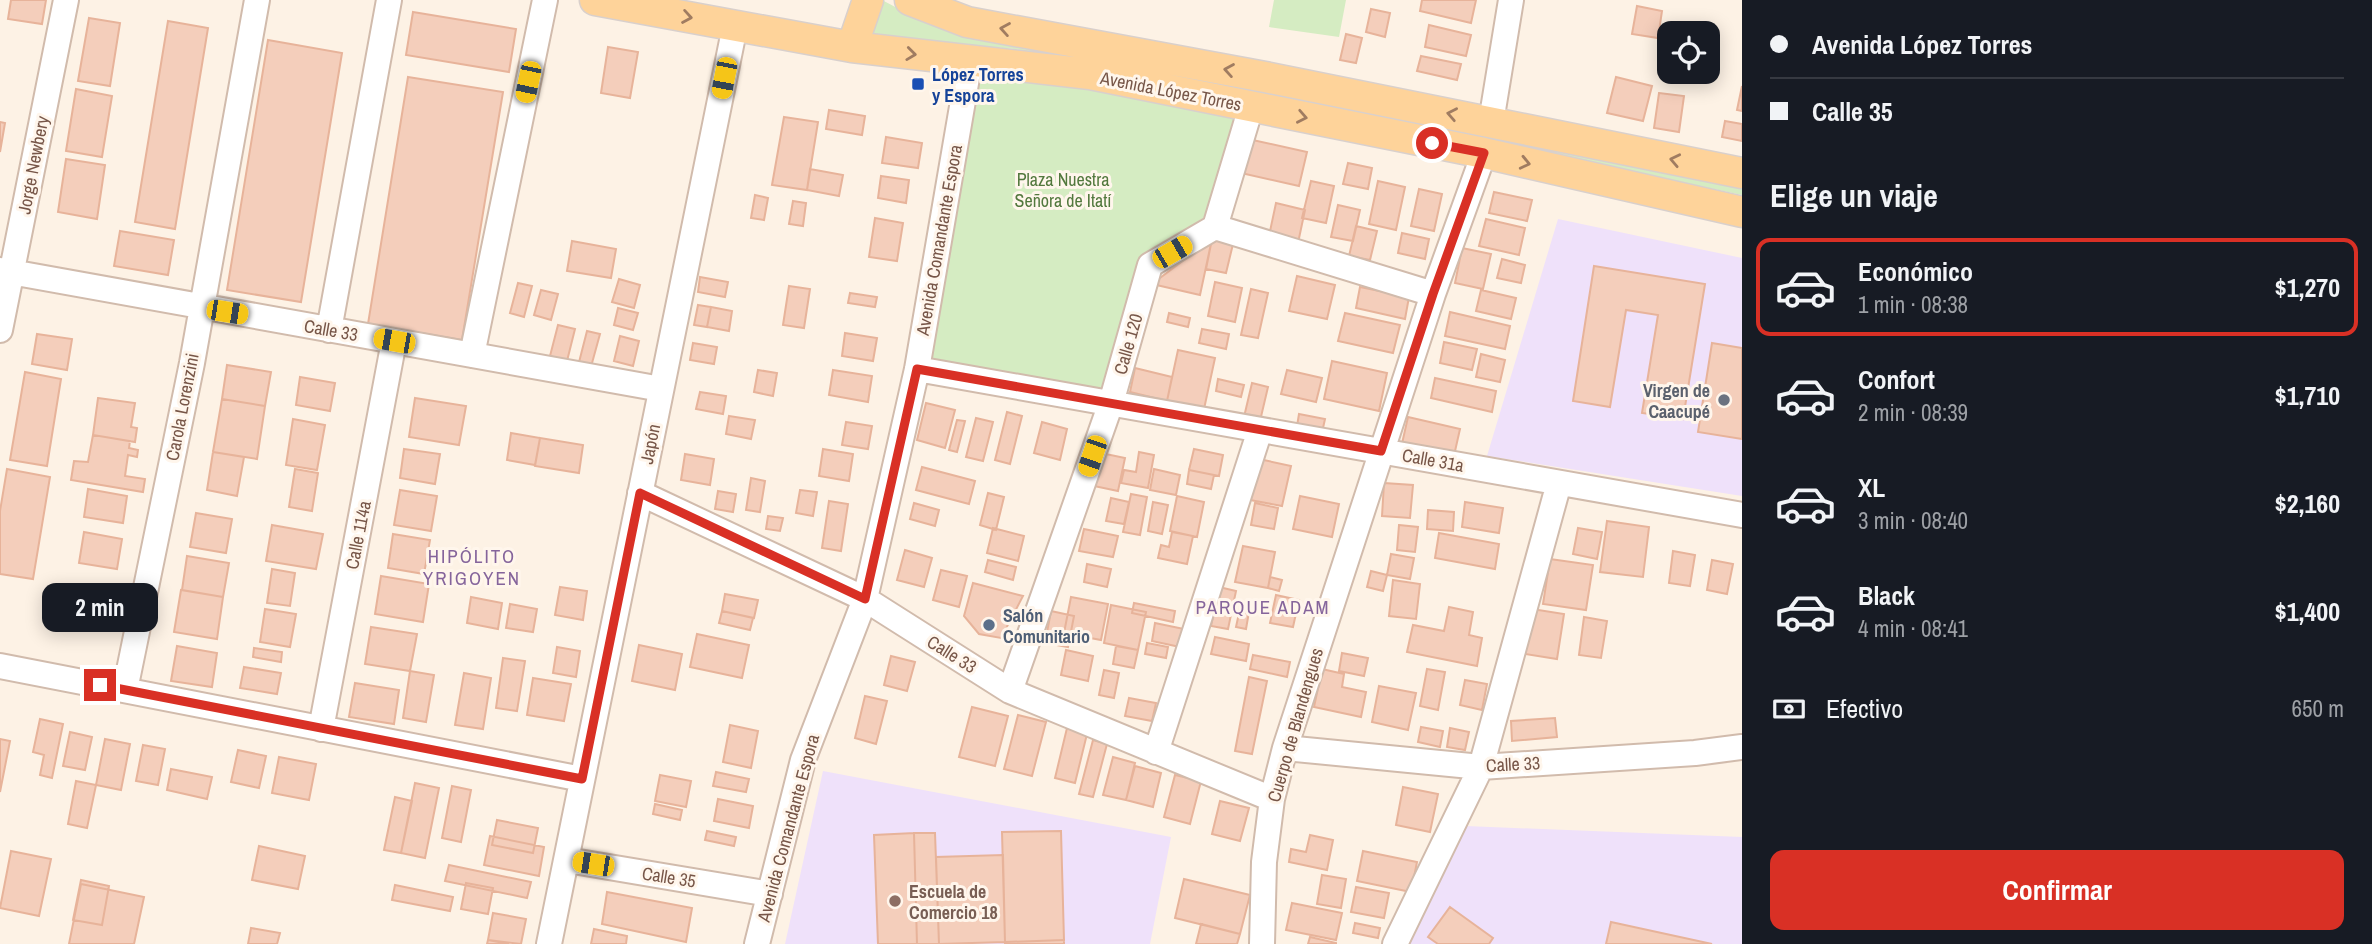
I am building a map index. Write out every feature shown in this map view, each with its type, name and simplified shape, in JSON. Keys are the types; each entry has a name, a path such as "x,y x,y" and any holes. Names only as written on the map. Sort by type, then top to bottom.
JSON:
{"main road":[{"name":"Avenida López Torres","path":"595,0 852,47 1090,75 1484,153 1742,212"},
{"path":"852,47 869,0"},
{"name":"Avenida López Torres","path":"910,0 967,22 1265,77 1742,173"}],"street":[{"name":"Jorge Newbery","path":"0,330 6,271 66,0"},
{"name":"Carola Lorenzini","path":"125,690 192,363 257,0"},
{"path":"329,330 389,0"},
{"path":"472,355 545,0"},
{"path":"1491,122 1511,0"},
{"name":"Japón","path":"549,944 735,26"},
{"name":"Avenida Comandante Espora","path":"757,944 803,760 865,599 917,369 970,60"},
{"path":"1251,107 1215,227 1433,294"},
{"name":"Cuerpo de Blandengues","path":"1262,944 1264,862 1272,799 1285,748 1433,294 1484,153"},
{"name":"Calle 120","path":"1010,691 1111,404 1150,265 1215,227"},
{"name":"Calle 33","path":"6,271 661,389"},
{"name":"Calle 114a","path":"321,729 394,341"},
{"name":"Calle 31a","path":"917,369 1742,515"},
{"path":"1156,752 1260,430"},
{"path":"1395,944 1481,767 1559,483"},
{"name":"Calle 33","path":"640,493 865,599 1010,691 1272,799"},
{"path":"0,666 582,779"},
{"name":"Calle 33","path":"1285,748 1481,767 1695,753 1742,747"},
{"name":"Calle 35","path":"567,860 770,894"}],"shaded area":[{"path":"1558,219 1742,258 1742,496 1487,456"},
{"path":"823,771 1171,837 1150,944 785,944"},
{"path":"1466,826 1742,837 1742,944 1408,944"}],"green space":[{"path":"882,0 918,19 947,27 1742,185 1742,195 1095,62 979,46 940,48 860,43"},
{"path":"1274,0 1346,0 1339,37 1269,27"},
{"name":"Plaza Nuestra Señora de Itatí","path":"977,71 1240,109 1215,210 1144,257 1104,396 926,364"}],"building":[{"path":"11,0 46,0 42,24 8,19"},
{"path":"1422,0 1476,0 1471,23 1420,11"},
{"path":"1637,6 1662,11 1661,21 1657,21 1657,38 1632,34"},
{"path":"1371,9 1390,13 1385,37 1366,32"},
{"path":"413,12 516,29 509,72 406,55"},
{"path":"89,18 120,23 110,86 78,81"},
{"path":"168,21 208,28 175,229 135,222"},
{"path":"1429,25 1471,35 1466,56 1425,47"},
{"path":"1346,34 1362,38 1356,63 1340,60"},
{"path":"268,40 342,53 301,302 227,290"},
{"path":"608,47 638,52 630,98 601,93"},
{"path":"1421,56 1461,64 1457,80 1417,71"},
{"path":"408,77 503,92 462,340 368,324"},
{"path":"1616,77 1652,86 1643,121 1607,113"},
{"path":"1742,86 1742,111 1737,110"},
{"path":"76,89 112,96 102,157 66,151"},
{"path":"1659,93 1684,96 1679,132 1654,128"},
{"path":"829,110 865,116 862,135 826,129"},
{"path":"784,117 818,122 807,190 772,185"},
{"path":"1725,121 1742,124 1742,141 1722,137"},
{"path":"0,122 5,123 0,152"},
{"path":"886,137 922,143 918,168 882,163"},
{"path":"1248,139 1307,152 1299,186 1241,173"},
{"path":"66,159 105,165 97,219 58,212"},
{"path":"1348,163 1372,168 1368,189 1343,184"},
{"path":"810,169 843,175 839,196 807,190"},
{"path":"881,176 909,180 906,203 878,198"},
{"path":"1311,181 1334,186 1326,223 1302,218"},
{"path":"1378,181 1405,187 1396,230 1369,224"},
{"path":"1419,189 1442,194 1434,231 1411,226"},
{"path":"1494,192 1532,200 1527,221 1489,213"},
{"path":"755,195 768,198 764,220 751,218"},
{"path":"793,201 806,203 803,226 789,224"},
{"path":"1276,203 1305,210 1298,243 1269,236"},
{"path":"1338,205 1360,210 1353,241 1331,237"},
{"path":"875,218 903,223 897,261 869,257"},
{"path":"1486,219 1525,228 1519,255 1479,246"},
{"path":"1356,226 1377,231 1370,260 1349,256"},
{"path":"120,231 174,240 168,275 114,266"},
{"path":"1402,233 1429,239 1425,259 1398,253"},
{"path":"1212,239 1200,295 1152,284"},
{"path":"1212,239 1233,244 1226,273 1206,269"},
{"path":"572,241 616,249 611,278 567,271"},
{"path":"1462,248 1491,254 1483,289 1455,283"},
{"path":"1502,259 1525,265 1521,283 1497,278"},
{"path":"1594,266 1705,284 1683,419 1642,413 1658,315 1626,310 1610,407 1573,401"},
{"path":"1297,276 1335,285 1327,319 1289,311"},
{"path":"700,277 728,282 725,297 698,292"},
{"path":"619,279 640,285 634,308 612,302"},
{"path":"1215,282 1242,288 1235,322 1208,316"},
{"path":"518,283 532,286 524,317 510,313"},
{"path":"789,286 810,289 804,328 783,325"},
{"path":"1360,287 1409,297 1405,319 1356,308"},
{"path":"1251,289 1268,293 1258,338 1241,335"},
{"path":"541,290 558,294 551,320 534,315"},
{"path":"1481,290 1516,298 1511,319 1476,311"},
{"path":"850,293 877,297 875,307 848,303"},
{"path":"698,305 711,307 707,327 694,325"},
{"path":"711,307 732,311 729,331 707,327"},
{"path":"618,308 638,313 633,330 614,325"},
{"path":"1450,312 1510,326 1505,349 1445,336"},
{"path":"1169,313 1190,318 1188,327 1167,322"},
{"path":"1345,313 1400,325 1393,353 1338,341"},
{"path":"558,325 575,329 567,361 550,356"},
{"path":"1202,329 1229,334 1226,349 1199,343"},
{"path":"587,331 600,334 589,374 577,370"},
{"path":"845,333 877,338 873,361 842,356"},
{"path":"37,334 72,339 67,370 32,364"},
{"path":"620,336 639,341 633,366 614,361"},
{"path":"1444,342 1477,349 1472,370 1440,363"},
{"path":"693,343 717,347 714,364 690,360"},
{"path":"1712,343 1742,348 1742,439 1698,432"},
{"path":"1178,350 1215,358 1204,409 1167,401"},
{"path":"1481,354 1505,360 1500,382 1476,377"},
{"path":"1332,361 1387,373 1379,411 1324,399"},
{"path":"227,365 271,372 265,406 222,399"},
{"path":"1135,368 1172,377 1167,401 1130,392"},
{"path":"758,370 777,373 773,396 754,392"},
{"path":"833,370 872,376 868,402 829,395"},
{"path":"1287,370 1322,378 1316,402 1281,394"},
{"path":"25,372 61,379 47,466 10,460"},
{"path":"300,377 335,383 330,411 296,405"},
{"path":"1435,378 1496,391 1492,412 1431,398"},
{"path":"1218,379 1244,385 1241,397 1216,391"},
{"path":"1252,383 1268,387 1260,421 1244,417"},
{"path":"700,392 726,396 723,414 696,409"},
{"path":"98,398 135,403 131,427 137,428 135,442 93,435"},
{"path":"415,398 466,406 459,445 409,437"},
{"path":"222,399 265,406 257,459 213,452"},
{"path":"926,403 955,410 945,448 917,440"},
{"path":"1007,412 1022,416 1010,464 995,460"},
{"path":"1299,414 1325,419 1321,437 1296,432"},
{"path":"729,416 755,420 751,439 726,434"},
{"path":"1408,417 1460,429 1453,460 1401,448"},
{"path":"976,418 993,422 983,461 966,457"},
{"path":"293,419 325,425 317,470 286,465"},
{"path":"957,420 965,421 957,452 949,450"},
{"path":"846,422 872,426 868,449 842,445"},
{"path":"1042,422 1067,429 1060,460 1034,453"},
{"path":"511,433 540,438 535,465 507,460"},
{"path":"93,435 130,441 129,448 138,450 137,457 128,455 125,476 145,479 143,492 71,480 74,461 88,462"},
{"path":"540,438 583,445 579,473 535,466"},
{"path":"404,449 440,454 435,484 400,478"},
{"path":"823,449 853,454 849,481 819,476"},
{"path":"1194,449 1223,455 1219,476 1189,470"},
{"path":"213,452 244,457 237,496 207,490"},
{"path":"1139,452 1154,455 1148,488 1121,483 1124,470 1136,472"},
{"path":"1101,453 1125,458 1118,491 1094,486"},
{"path":"685,454 714,459 710,485 681,480"},
{"path":"1259,459 1291,466 1282,506 1250,500"},
{"path":"922,467 975,481 969,504 916,490"},
{"path":"7,469 50,477 33,579 0,574 0,511"},
{"path":"295,469 318,473 312,511 289,507"},
{"path":"1154,469 1180,475 1176,495 1150,490"},
{"path":"1189,470 1214,475 1211,489 1187,484"},
{"path":"751,478 765,481 760,512 746,510"},
{"path":"1384,483 1413,485 1410,518 1382,516"},
{"path":"88,489 127,496 123,523 84,517"},
{"path":"400,490 437,496 431,531 394,525"},
{"path":"800,490 817,492 813,516 796,513"},
{"path":"718,491 736,494 733,512 715,509"},
{"path":"988,493 1004,497 996,530 980,525"},
{"path":"1131,494 1147,497 1140,535 1123,532"},
{"path":"1177,496 1204,502 1197,537 1170,531"},
{"path":"1300,496 1339,504 1332,537 1293,529"},
{"path":"1111,498 1129,502 1124,524 1106,521"},
{"path":"829,501 848,504 841,551 822,548"},
{"path":"1153,502 1168,505 1162,534 1148,531"},
{"path":"1465,502 1503,508 1499,533 1462,527"},
{"path":"914,503 939,510 935,526 910,519"},
{"path":"1255,503 1278,508 1274,529 1251,525"},
{"path":"1428,510 1454,512 1453,531 1427,529"},
{"path":"196,513 232,519 226,553 190,547"},
{"path":"768,516 783,518 780,531 766,529"},
{"path":"1607,521 1649,527 1643,577 1600,572"},
{"path":"272,525 323,534 316,569 266,561"},
{"path":"1399,525 1418,527 1415,552 1397,550"},
{"path":"993,528 1024,536 1018,561 987,553"},
{"path":"1578,528 1602,532 1597,559 1573,554"},
{"path":"1084,529 1118,536 1113,557 1079,551"},
{"path":"84,532 122,539 117,569 79,563"},
{"path":"1172,532 1193,536 1187,564 1158,558 1161,545 1169,547"},
{"path":"1439,533 1499,544 1495,569 1435,558"},
{"path":"393,534 430,540 424,574 388,568"},
{"path":"1243,546 1275,552 1268,588 1235,582"},
{"path":"905,550 932,558 924,587 897,580"},
{"path":"1673,551 1695,555 1690,586 1669,583"},
{"path":"1391,554 1414,558 1410,579 1387,575"},
{"path":"187,556 229,563 223,597 182,590"},
{"path":"1550,559 1593,565 1586,610 1543,604"},
{"path":"988,560 1016,567 1013,580 985,572"},
{"path":"1712,560 1733,564 1727,594 1707,590"},
{"path":"1087,564 1111,569 1107,587 1084,582"},
{"path":"272,569 295,573 290,606 267,603"},
{"path":"941,570 967,576 959,607 933,600"},
{"path":"1371,571 1387,575 1383,591 1367,587"},
{"path":"381,576 429,584 423,622 375,614"},
{"path":"1270,577 1282,580 1279,591 1268,588"},
{"path":"1393,580 1420,584 1416,619 1389,616"},
{"path":"973,583 1023,596 1001,638 979,634 964,616"},
{"path":"560,587 587,591 583,620 555,615"},
{"path":"1219,587 1236,591 1228,629 1211,626"},
{"path":"64,588 105,594 100,624 59,617"},
{"path":"181,590 223,597 217,639 174,632"},
{"path":"725,594 758,600 754,618 722,611"},
{"path":"1276,595 1299,600 1293,627 1270,623"},
{"path":"471,597 502,603 498,629 467,623"},
{"path":"1071,597 1108,604 1101,640 1064,633"},
{"path":"1134,603 1175,611 1173,622 1132,613"},
{"path":"510,604 537,609 533,632 506,628"},
{"path":"1241,604 1250,606 1246,629 1236,627"},
{"path":"1111,605 1146,612 1138,650 1104,643"},
{"path":"1449,607 1473,612 1469,635 1482,638 1477,666 1407,652 1413,625 1444,631"},
{"path":"265,609 296,614 290,647 260,642"},
{"path":"1532,609 1564,614 1557,659 1525,654"},
{"path":"722,611 753,618 750,630 719,623"},
{"path":"1051,611 1074,616 1068,647 1045,643"},
{"path":"1584,617 1607,621 1601,658 1579,655"},
{"path":"1155,623 1184,629 1180,647 1152,641"},
{"path":"371,627 417,634 410,671 365,664"},
{"path":"697,634 749,645 742,678 690,667"},
{"path":"1215,637 1249,644 1246,661 1211,654"},
{"path":"1147,643 1168,647 1166,658 1145,654"},
{"path":"639,645 682,654 675,690 632,681"},
{"path":"177,646 217,653 212,687 171,681"},
{"path":"1116,646 1138,650 1134,668 1113,664"},
{"path":"557,647 580,651 576,677 553,673"},
{"path":"254,648 282,652 281,662 253,657"},
{"path":"1066,650 1093,656 1088,681 1061,675"},
{"path":"1342,653 1368,658 1364,676 1339,671"},
{"path":"1253,655 1290,662 1287,677 1250,669"},
{"path":"891,656 915,662 907,691 884,685"},
{"path":"503,658 525,661 517,711 496,708"},
{"path":"244,667 281,673 277,694 240,688"},
{"path":"1322,669 1344,674 1342,687 1366,692 1361,717 1314,707"},
{"path":"1427,669 1445,672 1438,710 1420,706"},
{"path":"1104,670 1119,673 1114,698 1099,695"},
{"path":"410,671 434,675 426,722 403,718"},
{"path":"464,673 491,678 483,729 455,725"},
{"path":"1249,677 1267,681 1252,754 1235,751"},
{"path":"533,678 571,684 564,721 527,715"},
{"path":"1465,680 1487,684 1482,710 1460,705"},
{"path":"355,683 399,690 394,724 349,717"},
{"path":"1379,686 1416,693 1408,730 1372,722"},
{"path":"865,696 887,701 876,744 855,738"},
{"path":"1129,698 1156,703 1152,721 1125,716"},
{"path":"972,707 1008,716 995,766 959,757"},
{"path":"1018,715 1046,722 1032,776 1004,769"},
{"path":"1555,718 1557,737 1512,741 1511,721"},
{"path":"40,719 63,724 52,778 40,775 44,755 33,752"},
{"path":"730,725 758,731 751,768 723,762"},
{"path":"1421,727 1443,731 1440,747 1418,742"},
{"path":"1067,728 1087,734 1075,783 1055,778"},
{"path":"1450,728 1469,732 1465,750 1447,747"},
{"path":"70,732 92,737 85,770 63,766"},
{"path":"0,739 10,741 0,792"},
{"path":"105,739 130,744 121,790 96,785"},
{"path":"1093,740 1107,744 1093,797 1079,794"},
{"path":"143,745 165,749 158,785 136,781"},
{"path":"238,750 266,756 259,788 231,782"},
{"path":"279,757 316,764 309,800 272,793"},
{"path":"1113,757 1135,763 1126,800 1103,795"},
{"path":"1135,766 1161,773 1153,807 1126,800"},
{"path":"171,769 212,777 207,799 167,790"},
{"path":"716,772 749,779 746,792 713,786"},
{"path":"660,775 691,781 686,807 655,801"},
{"path":"1175,775 1201,781 1190,824 1164,817"},
{"path":"76,781 96,785 87,828 68,824"},
{"path":"415,783 439,788 425,858 401,853"},
{"path":"452,786 471,790 461,842 442,838"},
{"path":"1403,787 1438,794 1430,832 1396,825"},
{"path":"395,797 412,801 401,853 384,850"},
{"path":"718,799 753,806 749,828 714,821"},
{"path":"1220,801 1249,808 1240,841 1212,834"},
{"path":"655,804 682,810 680,820 653,814"},
{"path":"497,820 538,828 533,853 492,845"},
{"path":"707,831 736,837 734,846 705,840"},
{"path":"1061,831 1064,940 1005,942 1002,832"},
{"path":"914,833 917,944 878,944 874,835"},
{"path":"914,833 935,833 939,944 917,944"},
{"path":"1310,835 1333,840 1327,870 1289,862 1291,849 1306,852"},
{"path":"490,836 544,847 539,876 484,865"},
{"path":"259,846 305,856 298,889 252,880"},
{"path":"11,851 51,859 39,916 0,908"},
{"path":"1363,851 1417,862 1411,892 1357,881"},
{"path":"1003,855 1005,942 939,944 936,857"},
{"path":"449,865 531,882 527,898 445,881"},
{"path":"1322,875 1346,879 1341,908 1317,904"},
{"path":"1184,879 1250,895 1240,934 1175,918"},
{"path":"81,880 109,886 102,925 73,920"},
{"path":"466,883 493,888 488,914 461,909"},
{"path":"81,884 144,897 134,944 69,944"},
{"path":"395,885 453,897 450,911 392,900"},
{"path":"1356,887 1389,893 1384,918 1351,912"},
{"path":"607,892 692,908 686,942 602,924"},
{"path":"1292,903 1342,913 1336,940 1286,930"},
{"path":"1450,907 1493,938 1489,944 1438,944 1428,937"},
{"path":"493,913 526,919 521,944 488,940"},
{"path":"1611,922 1712,944 1606,944"},
{"path":"1355,923 1380,928 1378,938 1353,933"},
{"path":"1201,924 1240,934 1237,944 1196,944"},
{"path":"251,928 280,933 277,944 248,944"},
{"path":"594,929 627,936 626,944 591,944"},
{"path":"1310,937 1336,943 1336,944 1308,944"},
{"path":"488,940 509,944 487,944"},
{"path":"1064,940 1064,944 1005,944 1005,942"}],"place":[{"name":"López Torres y Espora","path":"918,84"},
{"name":"Virgen de Caacupé","path":"1724,400"},
{"name":"Salón Comunitario","path":"989,625"},
{"name":"Escuela de Comercio 18","path":"895,901"}],"district":[{"name":"HIPÓLITO YRIGOYEN","path":"472,567"},
{"name":"PARQUE ADAM","path":"1263,607"}],"route":[{"path":"100,685 582,779 640,493 865,599 917,369 1381,451 1433,294 1484,153 1432,143"}]}
